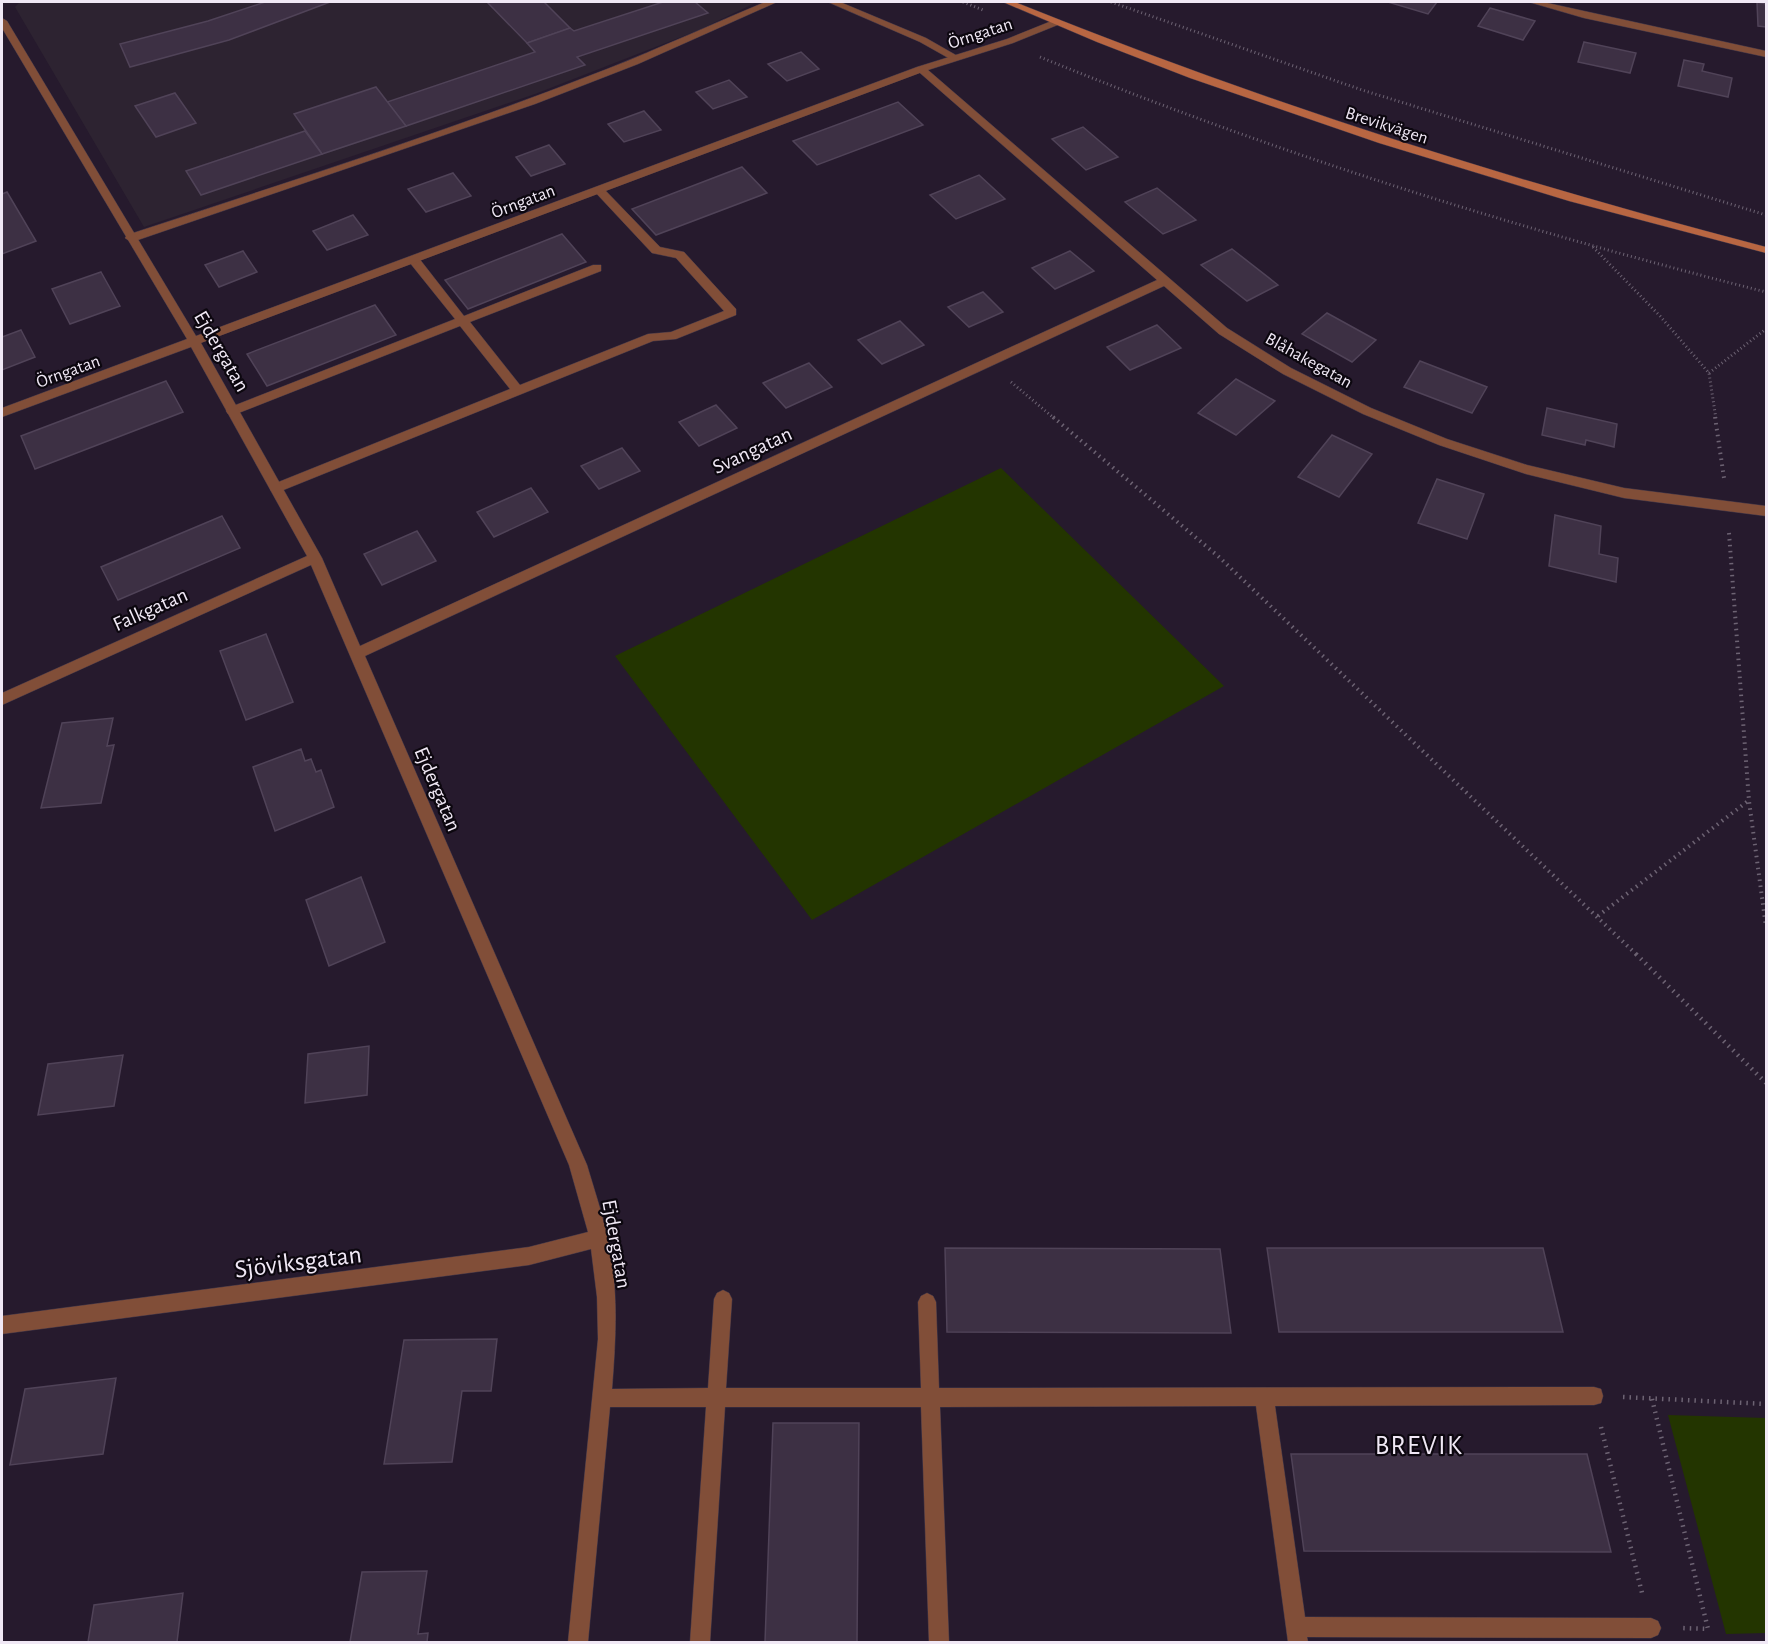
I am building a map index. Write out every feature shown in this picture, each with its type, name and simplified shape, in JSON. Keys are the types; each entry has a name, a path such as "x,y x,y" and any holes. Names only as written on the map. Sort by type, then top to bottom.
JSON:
{"street":[{"path":"131,238 414,144 578,84 701,34 772,2"},
{"path":"833,2 923,40 956,58"},
{"name":"Brevikvägen","path":"1008,2 1218,85 1346,129 1504,179 1652,221 1767,250"},
{"path":"1534,2 1767,54"},
{"path":"1584,15 1585,2"},
{"name":"Ejdergatan","path":"2,21 194,342 315,558 578,1165 599,1238 606,1297 607,1339 578,1642"},
{"name":"Örngatan","path":"2,413 921,69 1010,41 1057,22"},
{"name":"Blåhakegatan","path":"921,69 1223,332 1287,371 1367,411 1443,442 1526,469 1624,493 1767,511"},
{"path":"276,488 652,337 672,336 732,312 680,255 656,250 599,190"},
{"path":"414,260 518,391"},
{"path":"232,411 597,267"},
{"name":"Svangatan","path":"356,654 1165,281"},
{"name":"Falkgatan","path":"2,699 315,558"},
{"name":"Sjöviksgatan","path":"2,1325 529,1256 599,1238"},
{"path":"700,1642 723,1299"},
{"path":"927,1302 939,1642"},
{"path":"602,1398 1594,1396"},
{"path":"1264,1398 1297,1635 1651,1628"}],"path":[{"path":"963,2 983,10 992,17 993,26 1010,41 1079,73 1288,151 1474,212 1767,292"},
{"path":"1112,2 1362,90 1767,215"},
{"path":"1592,246 1660,316 1709,374 1727,506 1749,801 1767,927"},
{"path":"1709,374 1767,329"},
{"path":"988,363 1219,557 1598,916 1767,1083"},
{"path":"1598,916 1749,801"},
{"path":"1652,1399 1708,1629 1651,1628 1594,1396 1767,1404"}],"shaded area":[{"path":"20,2 757,2 699,30 535,94 144,227 15,7"}],"green space":[{"path":"1001,468 1224,686 812,920 615,656"},
{"path":"1668,1415 1766,1418 1766,1633 1726,1634"}],"building":[{"path":"265,2 330,2 229,40 130,67 120,44 208,21"},
{"path":"487,2 544,2 570,28 527,43"},
{"path":"663,2 695,2 708,13 577,57 585,65 406,126 387,102 535,52 527,43 570,28 574,31"},
{"path":"1388,2 1437,2 1428,14"},
{"path":"1757,2 1766,4 1766,27 1758,26"},
{"path":"1490,8 1535,21 1523,40 1478,26"},
{"path":"1584,42 1636,53 1630,73 1578,62"},
{"path":"801,52 819,69 787,81 768,64"},
{"path":"1684,60 1704,64 1702,71 1732,78 1728,97 1678,86"},
{"path":"729,80 747,97 713,109 696,92"},
{"path":"376,87 406,126 322,154 294,114"},
{"path":"175,93 196,123 156,137 135,106"},
{"path":"898,102 923,125 817,165 793,141"},
{"path":"644,111 661,130 624,142 608,124"},
{"path":"1083,127 1118,157 1086,170 1052,139"},
{"path":"305,131 322,154 201,195 186,171"},
{"path":"549,145 565,164 531,176 516,157"},
{"path":"742,167 767,193 656,235 632,209"},
{"path":"453,173 471,196 426,212 408,189"},
{"path":"979,175 1005,199 956,219 930,195"},
{"path":"1157,188 1196,220 1163,234 1125,202"},
{"path":"7,192 36,241 2,254 2,194"},
{"path":"353,215 368,235 327,250 313,231"},
{"path":"562,234 586,262 468,309 445,280"},
{"path":"1232,249 1278,285 1247,301 1201,265"},
{"path":"243,251 257,272 219,287 205,265"},
{"path":"1070,251 1094,271 1055,289 1032,268"},
{"path":"101,272 120,306 70,324 52,289"},
{"path":"983,292 1003,312 969,327 948,307"},
{"path":"375,305 396,335 267,386 247,354"},
{"path":"1327,313 1376,340 1352,362 1302,334"},
{"path":"900,321 924,345 882,364 858,340"},
{"path":"1157,325 1181,348 1130,370 1107,347"},
{"path":"21,330 35,357 2,370 2,337"},
{"path":"1420,361 1487,387 1472,413 1404,387"},
{"path":"809,363 832,387 786,408 763,383"},
{"path":"1236,379 1275,401 1236,435 1198,413"},
{"path":"166,381 183,412 35,469 21,436"},
{"path":"716,405 737,428 699,446 679,422"},
{"path":"1547,408 1617,424 1614,447 1586,440 1585,445 1542,435"},
{"path":"1332,435 1372,454 1339,497 1298,477"},
{"path":"622,448 640,471 599,489 581,466"},
{"path":"1437,479 1484,494 1467,539 1418,523"},
{"path":"531,488 548,512 494,537 477,512"},
{"path":"1555,515 1601,526 1599,554 1618,558 1616,582 1549,566"},
{"path":"222,516 240,548 118,600 101,567"},
{"path":"417,531 436,561 382,585 364,554"},
{"path":"266,634 293,702 246,720 220,651"},
{"path":"113,718 107,746 114,745 101,803 41,808 62,723"},
{"path":"301,749 305,761 311,759 316,772 321,770 334,807 275,831 253,767"},
{"path":"361,877 385,942 329,966 306,900"},
{"path":"369,1046 367,1095 305,1103 308,1054"},
{"path":"123,1055 114,1106 38,1115 48,1064"},
{"path":"945,1248 1220,1249 1231,1333 947,1332"},
{"path":"1267,1248 1543,1248 1563,1332 1279,1332"},
{"path":"497,1339 491,1391 462,1391 452,1462 384,1464 404,1340"},
{"path":"116,1378 103,1454 10,1465 25,1389"},
{"path":"773,1423 859,1423 857,1642 765,1642"},
{"path":"1291,1454 1587,1454 1611,1552 1304,1551"},
{"path":"427,1571 418,1634 428,1633 427,1642 350,1642 362,1572"},
{"path":"183,1593 177,1642 88,1642 94,1605"}],"district":[{"name":"BREVIK","path":"1419,1445"}]}
